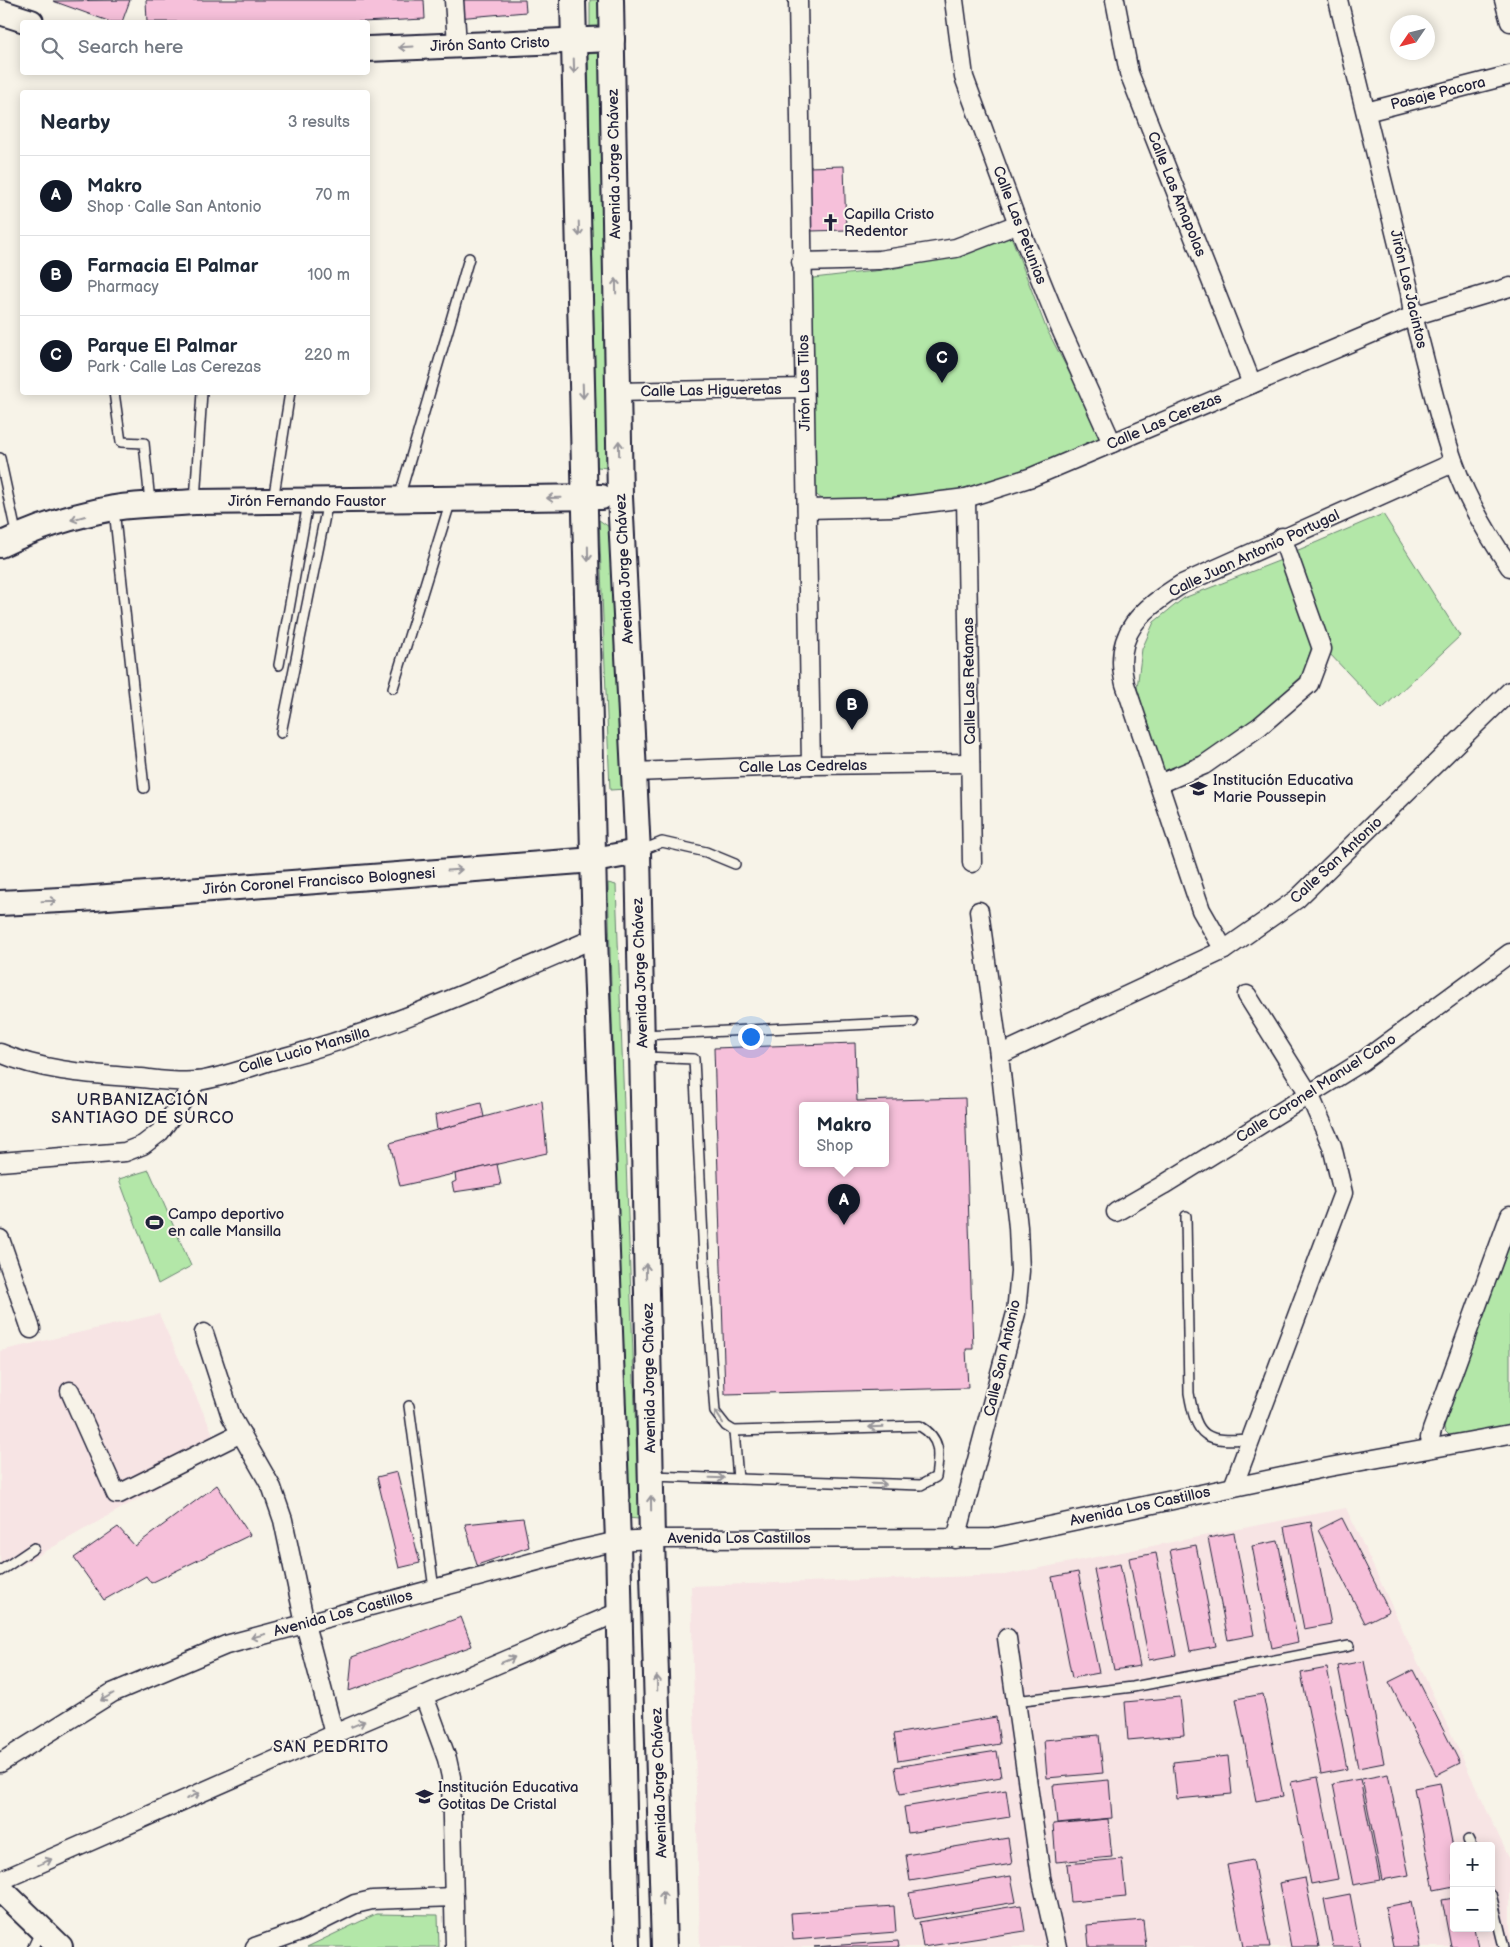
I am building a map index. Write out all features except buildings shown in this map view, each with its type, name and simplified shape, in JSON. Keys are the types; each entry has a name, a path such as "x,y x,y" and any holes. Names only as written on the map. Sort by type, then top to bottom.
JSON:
{"main road":[{"path":"574,0 595,938 618,1541 627,1947"},
{"name":"Avenida Jorge Chávez","path":"611,0 620,497 638,852 652,1539 664,1947"},
{"path":"0,12 25,20"},
{"name":"Jirón Santo Cristo","path":"370,49 612,39"},
{"name":"Jirón Fernando Faustor","path":"8,541 72,519 114,508 150,505 195,502 620,497"},
{"name":"Jirón Coronel Francisco Bolognesi","path":"0,902 99,898 594,860 638,852"},
{"path":"0,1889 35,1941 60,1947"}],"street":[{"path":"454,0 458,44"},
{"name":"Jirón Los Tilos","path":"798,0 811,765"},
{"name":"Calle Las Petunias","path":"954,0 964,77 1018,224 1059,325 1112,443"},
{"name":"Calle Las Amapolas","path":"1115,0 1129,73 1252,384"},
{"name":"Jirón Los Jacintos","path":"1338,0 1410,293 1413,316 1454,463 1470,502 1490,538 1510,567"},
{"path":"1504,0 1510,22"},
{"name":"Pasaje Pacora","path":"1366,112 1510,75"},
{"path":"801,262 879,260 956,248 1018,224"},
{"name":"Calle Las Cerezas","path":"807,509 894,506 966,498 1032,477 1413,316 1510,287"},
{"name":"Calle Las Higueretas","path":"618,392 804,388"},
{"name":"Calle Juan Antonio Portugal","path":"1224,950 1201,910 1122,673 1123,649 1131,627 1148,607 1182,584 1454,463"},
{"name":"Calle Las Retamas","path":"966,498 972,863"},
{"path":"1158,784 1204,764 1260,726 1309,684 1322,649 1282,538"},
{"name":"Calle San Antonio","path":"1000,1055 1224,950 1297,900 1510,692"},
{"name":"Calle Las Cedrelas","path":"635,772 811,765 970,763"},
{"name":"Calle San Antonio","path":"956,1539 1016,1313 1018,1288 1018,1227 1000,1055 979,912"},
{"name":"Calle Lucio Mansilla","path":"0,1053 32,1065 59,1070 197,1081 331,1045 368,1032 433,1008 595,938"},
{"name":"Calle Coronel Manuel Cano","path":"1116,1212 1363,1061 1510,953"},
{"path":"1233,1487 1343,1194 1332,1146 1309,1094 1247,995"},
{"path":"0,1162 124,1152 143,1145 160,1132 197,1081"},
{"path":"1433,1447 1430,1438 1432,1430 1510,1215"},
{"path":"0,1239 31,1329"},
{"path":"204,1333 231,1416 272,1488 283,1520 305,1624 334,1734"},
{"path":"70,1391 116,1494 241,1433"},
{"name":"Avenida Los Castillos","path":"0,1763 112,1693 226,1645 618,1541 652,1539 992,1538 1233,1487 1433,1447 1510,1434"},
{"path":"0,1881 334,1734 619,1612"},
{"path":"1007,1638 1042,1877 1057,1947"},
{"path":"424,1696 448,1759 451,1777 455,1947"},
{"path":"255,1947 303,1930 355,1904 372,1900 454,1897"}],"lane":[{"path":"398,501 469,258"},
{"path":"114,395 121,442 144,443 150,505"},
{"path":"195,502 202,395"},
{"path":"273,501 290,395"},
{"path":"0,458 8,541"},
{"path":"393,688 451,500"},
{"path":"279,665 318,501"},
{"path":"281,733 318,501"},
{"path":"114,508 144,788"},
{"path":"638,852 662,842 706,852 735,864"},
{"path":"642,1046 913,1022"},
{"path":"642,1046 694,1059 715,1412 726,1426 734,1431 920,1426 927,1430 939,1449 936,1477 921,1486 651,1476"},
{"path":"1186,1216 1189,1392 1193,1419 1200,1431 1214,1439 1251,1440"},
{"path":"409,1406 434,1589"},
{"path":"734,1431 738,1479"},
{"path":"0,1571 34,1548"},
{"path":"1015,1701 1132,1687 1349,1646"},
{"path":"1495,1910 1504,1947"}],"shaded area":[{"path":"159,1314 221,1452 0,1577 0,1351"},
{"path":"1346,1508 1510,1860 1510,1947 700,1947 691,1586 1005,1575"}],"green space":[{"path":"590,0 602,0 602,28 590,28"},
{"path":"600,53 609,468 597,467 588,54"},
{"path":"1011,236 1046,328 1103,437 1030,472 971,488 885,502 822,499 814,493 805,279 891,269 956,256"},
{"path":"1383,514 1460,636 1382,709 1328,652 1296,551"},
{"path":"599,520 615,531 626,789 610,790"},
{"path":"1281,560 1313,643 1303,675 1254,720 1214,752 1162,772 1137,688 1142,649 1154,622 1184,598"},
{"path":"608,883 616,885 639,1519 627,1518"},
{"name":"Campo deportivo en calle Mansilla","path":"149,1170 191,1266 158,1284 119,1179"},
{"path":"1510,1237 1510,1426 1451,1437 1445,1431 1443,1424"},
{"path":"376,1914 438,1915 439,1947 307,1947"}],"place":[{"name":"Capilla Cristo Redentor","path":"830,223"},
{"name":"Parque El Palmar","path":"942,383"},
{"name":"Farmacia El Palmar","path":"852,730"},
{"name":"Institución Educativa Marie Poussepin","path":"1199,789"},
{"name":"Campo deportivo en calle Mansilla","path":"154,1223"},
{"name":"Makro","path":"844,1225"},
{"name":"Institución Educativa Gotitas De Cristal","path":"424,1796"}],"district":[{"name":"URBANIZACIÓN SANTIAGO DE SURCO","path":"143,1108"},
{"name":"SAN PEDRITO","path":"331,1746"}]}
